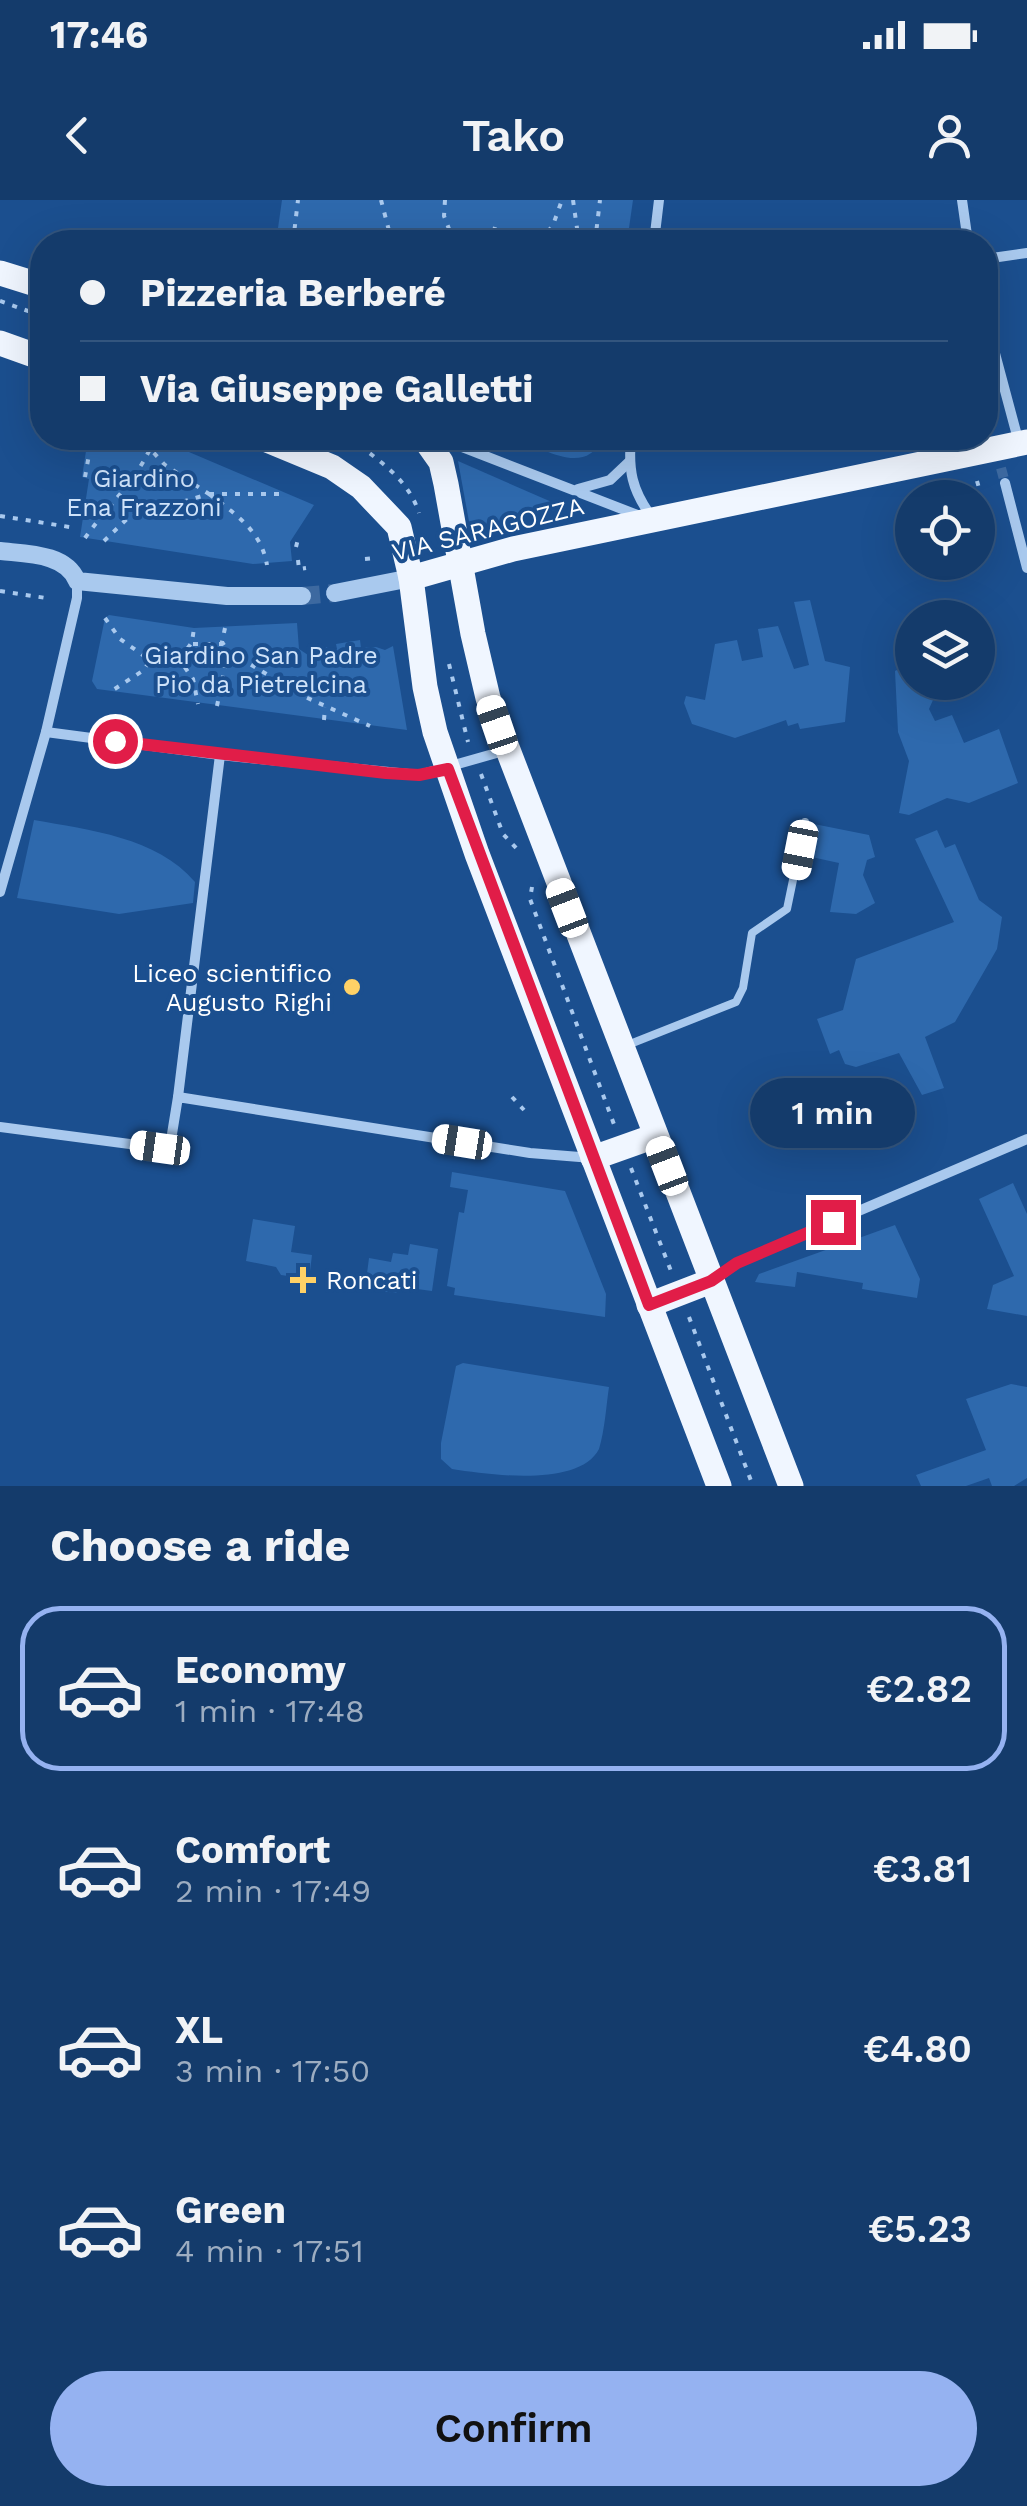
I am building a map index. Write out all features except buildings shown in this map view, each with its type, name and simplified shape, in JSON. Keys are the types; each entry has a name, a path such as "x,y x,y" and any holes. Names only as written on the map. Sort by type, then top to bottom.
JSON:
{"main road":[{"path":"0,273 30,282"},
{"path":"0,343 30,354"},
{"path":"291,450 332,467 374,499 399,527 411,578 434,732 718,1486"},
{"path":"432,450 441,462 482,676 507,750 791,1486"},
{"name":"VIA SARAGOZZA","path":"411,578 513,550 1011,451"},
{"path":"592,1158 655,1136"},
{"path":"649,1305 711,1281"}],"street":[{"path":"655,230 659,200"},
{"path":"962,200 966,230"},
{"path":"998,258 1027,254"},
{"path":"998,384 1011,451"},
{"name":"VIA SARAGOZZA","path":"470,450 655,521"},
{"path":"630,450 629,462 639,500 655,521"},
{"path":"572,489 610,480 629,462"},
{"path":"1005,483 1027,568"},
{"path":"0,550 57,560 70,567 77,581 77,598 46,732 0,892"},
{"name":"VIA SARAGOZZA","path":"335,593 411,578"},
{"path":"77,581 210,595 302,596"},
{"path":"46,732 404,774 448,769 507,750"},
{"path":"0,1127 160,1148 171,1140 220,755"},
{"path":"178,1097 530,1153 592,1158"},
{"path":"711,1281 737,1263 1027,1139"}],"lane":[{"path":"621,1048 736,1002 743,988 752,933 787,910 805,822"}],"path":[{"path":"294,230 298,200"},
{"path":"381,200 389,230"},
{"path":"445,200 444,216 449,230"},
{"path":"549,230 562,200"},
{"path":"573,200 577,230"},
{"path":"596,230 600,200"},
{"path":"0,301 30,312"},
{"path":"86,478 90,450"},
{"path":"364,450 398,476 418,508"},
{"path":"85,538 137,475 149,451 239,516 255,534 267,565"},
{"path":"104,541 130,518 209,494 284,494"},
{"path":"0,516 76,528"},
{"path":"296,547 298,535"},
{"path":"366,559 376,558"},
{"path":"298,560 299,569 306,568"},
{"path":"0,591 36,593 46,598"},
{"path":"104,618 120,639 150,660 179,659 191,644 194,628"},
{"path":"222,644 225,628"},
{"path":"191,644 222,644 325,707 370,726"},
{"path":"447,648 470,746"},
{"path":"217,706 228,651"},
{"path":"179,659 193,679 198,704"},
{"path":"110,692 144,670 150,660"},
{"path":"324,720 325,707"},
{"path":"488,793 503,834 517,847 523,864"},
{"path":"528,876 532,887 530,899 617,1132"},
{"path":"512,1097 524,1110"},
{"path":"628,1158 676,1284"},
{"path":"686,1310 753,1486"}],"green space":[{"path":"282,200 633,200 629,230 278,230"},
{"name":"Giardino Ena Frazzoni","path":"86,450 184,450 314,505 290,542 292,561 253,564 80,537 89,479 82,477"},
{"path":"544,450 595,450 575,458"},
{"path":"458,461 554,503 555,510 470,527"},
{"path":"810,600 825,661 850,667 845,722 800,729 798,723 788,726 786,720 735,738 692,724 684,703 686,696 705,700 715,644 737,640 742,661 763,657 758,629 778,626 794,669 809,665 794,602"},
{"name":"Giardino San Padre Pio da Pietrelcina","path":"109,615 194,628 297,623 299,649 311,657 327,647 330,652 337,649 336,644 360,640 361,648 385,650 393,646 407,730 97,689 92,681 105,618"},
{"path":"896,700 933,700 929,709 935,721 952,715 964,743 999,729 1018,783 969,803 947,798 909,815 899,813 909,761 898,732"},
{"path":"34,820 121,838 162,855 195,882 193,903 119,914 17,898"},
{"path":"814,824 869,835 875,857 867,860 863,875 875,903 856,914 830,912 839,863 807,856"},
{"path":"937,830 945,848 955,844 979,900 1002,917 997,949 955,1022 925,1037 944,1088 922,1095 899,1053 856,1067 845,1064 839,1050 830,1054 817,1019 843,1010 856,959 954,922 915,839"},
{"path":"452,1172 565,1191 606,1294 605,1317 454,1295 455,1288 447,1286 459,1212 464,1213 468,1190 450,1187"},
{"path":"1013,1183 1027,1214 1027,1316 987,1309 993,1285 1014,1276 979,1199"},
{"path":"253,1219 295,1226 291,1252 312,1255 309,1279 281,1275 276,1267 246,1261"},
{"path":"895,1225 920,1279 917,1298 862,1289 863,1283 797,1272 795,1287 755,1282 759,1274"},
{"path":"410,1244 438,1249 432,1291 402,1287 396,1293 365,1289 369,1258 391,1262 393,1253 408,1255"},
{"path":"463,1363 609,1387 599,1449 589,1461 556,1473 513,1476 452,1469 441,1459 441,1443 456,1366"},
{"path":"1011,1384 1027,1387 1027,1478 1014,1486 992,1486 989,1478 966,1486 921,1486 916,1475 986,1450 966,1399"}],"tunnel":[{"path":"1001,468 1005,483"},
{"path":"302,596 335,593"}],"place":[{"name":"Liceo scientifico Augusto Righi","path":"352,987"},
{"name":"Roncati","path":"303,1280"}],"route":[{"path":"115,741 386,773 419,775 448,769 649,1305 711,1281 737,1263 833,1222"}]}
